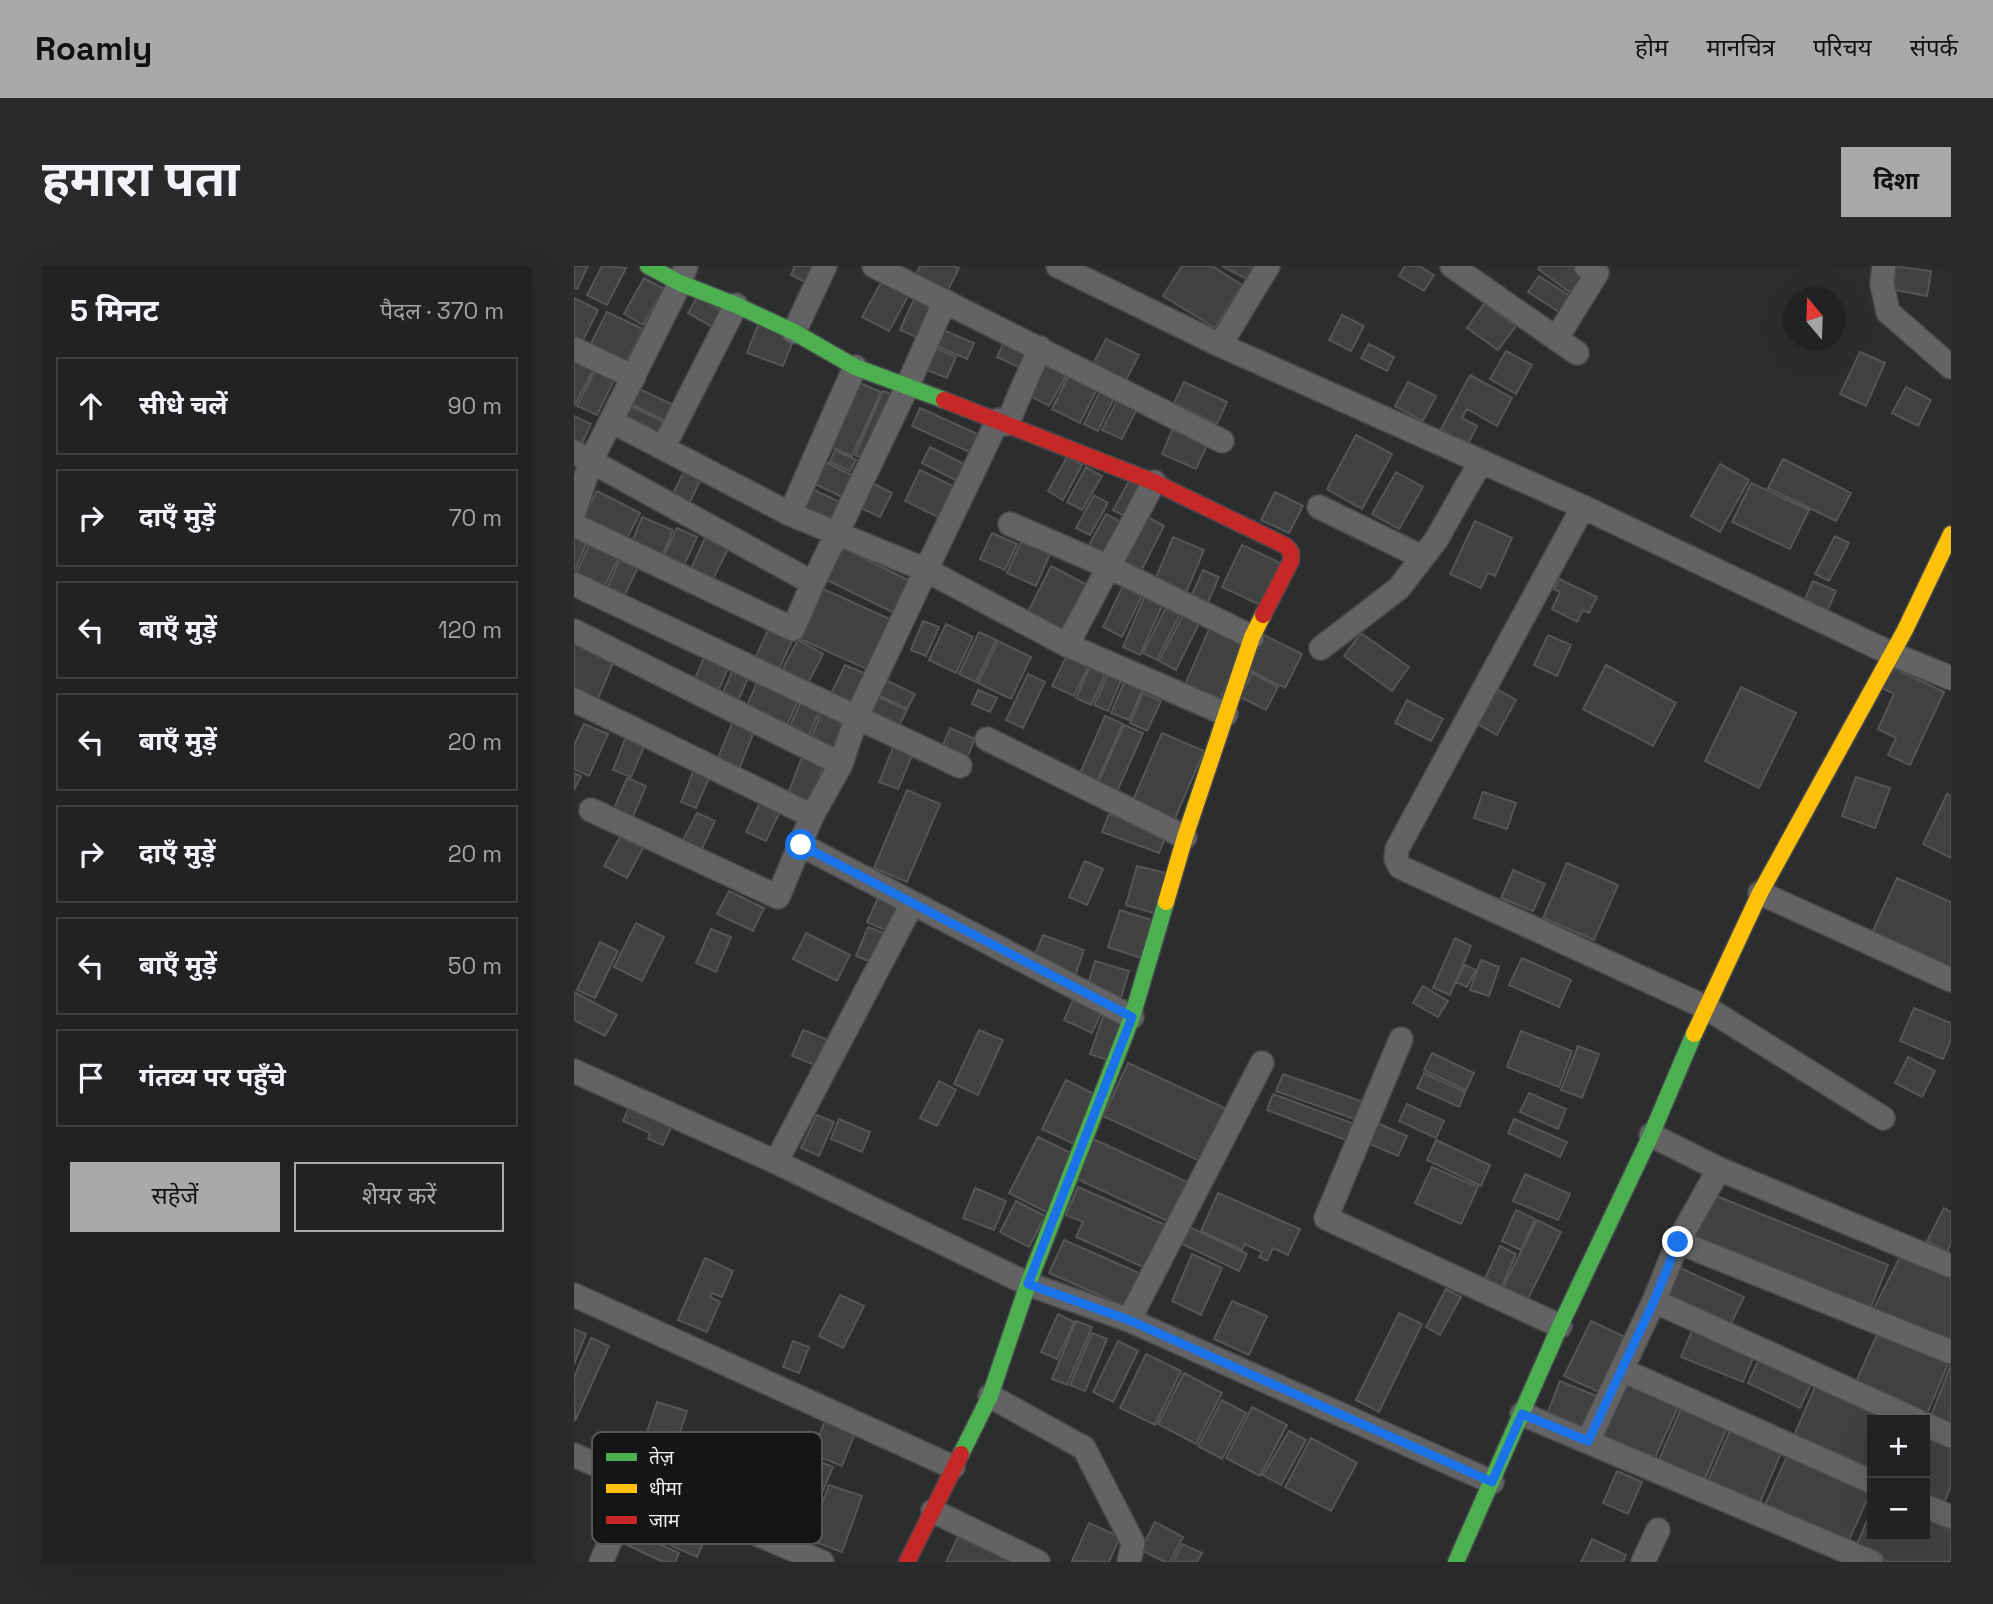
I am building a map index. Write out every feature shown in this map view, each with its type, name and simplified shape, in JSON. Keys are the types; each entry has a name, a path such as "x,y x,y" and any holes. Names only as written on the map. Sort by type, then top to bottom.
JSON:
{"street":[{"path":"648,266 683,274 855,367 1153,482 1286,547 1291,552 1291,561 1252,637 1185,837 1132,1017 1028,1284 990,1396 907,1562"},
{"path":"794,332 825,266"},
{"path":"874,266 1222,441"},
{"path":"1058,266 1220,345 1583,507 1892,654 1951,678"},
{"path":"1220,345 1268,266"},
{"path":"1452,266 1577,353"},
{"path":"1556,339 1597,273 1586,266"},
{"path":"1884,266 1882,284 1888,312 1951,367"},
{"path":"574,512 583,457 611,421 683,274"},
{"path":"574,526 793,629 945,302"},
{"path":"663,448 736,305"},
{"path":"591,810 778,897 812,816 841,764 857,716 926,570 1040,348"},
{"path":"574,349 634,377"},
{"path":"790,514 855,367"},
{"path":"611,421 790,514 926,570 1067,645 1226,714"},
{"path":"583,457 813,583"},
{"path":"1321,649 1399,588 1436,540 1480,463"},
{"path":"1067,645 1153,482"},
{"path":"1319,507 1422,557"},
{"path":"1583,507 1397,849 1395,859 1400,867 1705,1007 1883,1118"},
{"path":"1010,524 1252,637"},
{"path":"1456,1562 1560,1326 1651,1135 1705,1007 1760,892 1892,654 1951,534"},
{"path":"574,584 960,766"},
{"path":"574,631 841,764"},
{"path":"574,700 812,816"},
{"path":"987,739 1185,837"},
{"path":"801,845 1132,1017"},
{"path":"1760,892 1951,980"},
{"path":"776,1162 912,904"},
{"path":"1401,1039 1326,1217 1560,1326"},
{"path":"1129,1320 1262,1063"},
{"path":"574,1071 776,1162 1028,1284 1129,1320 1492,1482"},
{"path":"1651,1135 1719,1169 1951,1266"},
{"path":"1588,1441 1654,1301 1678,1242 1719,1169"},
{"path":"1678,1242 1951,1352"},
{"path":"574,1295 953,1467"},
{"path":"1654,1301 1905,1415"},
{"path":"1622,1370 1867,1480"},
{"path":"990,1396 1084,1448 1133,1543 1129,1562"},
{"path":"1522,1414 1872,1562"},
{"path":"1930,1426 1951,1436"},
{"path":"574,1455 592,1463"},
{"path":"1930,1508 1951,1517"},
{"path":"933,1511 1038,1562"},
{"path":"1643,1562 1658,1530"},
{"path":"601,1562 609,1544"},
{"path":"779,1544 822,1562"}],"building":[{"path":"574,266 588,266 577,289 574,288"},
{"path":"602,266 626,268 607,305 587,295"},
{"path":"795,266 823,266 813,286 791,275"},
{"path":"920,266 959,268 947,292 915,276"},
{"path":"1182,266 1212,266 1242,285 1215,328 1163,296"},
{"path":"1222,266 1258,266 1250,281"},
{"path":"1405,266 1419,266 1434,275 1424,291 1399,276"},
{"path":"1540,266 1573,266 1588,277 1575,296 1538,269"},
{"path":"1891,266 1931,271 1927,296 1886,288"},
{"path":"1539,276 1573,298 1562,314 1528,292"},
{"path":"884,277 911,291 889,331 862,317"},
{"path":"644,278 664,289 643,325 624,314"},
{"path":"917,292 938,302 921,339 900,330"},
{"path":"697,297 725,313 716,329 688,313"},
{"path":"574,298 598,310 579,348 574,345"},
{"path":"1484,304 1516,326 1498,350 1467,328"},
{"path":"607,312 643,329 623,369 587,351"},
{"path":"1342,315 1364,326 1351,351 1329,340"},
{"path":"758,325 794,338 783,366 747,353"},
{"path":"936,327 974,343 967,359 929,343"},
{"path":"1106,339 1139,355 1125,382 1092,366"},
{"path":"1005,340 1029,351 1021,368 997,357"},
{"path":"1369,344 1394,357 1387,371 1361,358"},
{"path":"930,346 956,357 947,378 921,368"},
{"path":"1506,351 1532,365 1516,394 1490,379"},
{"path":"1860,352 1885,363 1866,406 1840,394"},
{"path":"574,356 595,367 574,406"},
{"path":"1045,361 1068,373 1049,406 1027,394"},
{"path":"598,365 617,374 597,415 577,406"},
{"path":"1069,375 1097,389 1080,423 1052,409"},
{"path":"1470,375 1512,398 1497,426 1467,409 1462,418 1477,426 1468,444 1441,429"},
{"path":"1184,382 1227,402 1217,424 1174,403"},
{"path":"1408,382 1436,396 1423,421 1395,406"},
{"path":"860,383 881,392 852,456 831,447"},
{"path":"635,387 674,405 666,421 627,402"},
{"path":"1102,387 1116,394 1098,431 1084,424"},
{"path":"1906,387 1931,400 1918,426 1892,413"},
{"path":"883,391 898,397 870,462 855,455"},
{"path":"1119,397 1138,407 1122,439 1102,430"},
{"path":"628,405 663,421 656,435 621,419"},
{"path":"920,408 984,437 976,455 912,426"},
{"path":"574,416 591,424 579,450 574,447"},
{"path":"1175,424 1210,439 1196,469 1162,454"},
{"path":"1356,435 1392,454 1362,509 1327,489"},
{"path":"930,447 966,465 957,481 922,463"},
{"path":"835,450 856,460 850,471 830,462"},
{"path":"1067,457 1082,465 1063,500 1048,491"},
{"path":"1783,459 1851,493 1836,521 1768,488"},
{"path":"823,461 860,479 850,501 813,483"},
{"path":"1720,464 1749,480 1720,532 1691,516"},
{"path":"1086,467 1102,476 1082,510 1067,502"},
{"path":"685,469 702,477 686,510 669,502"},
{"path":"920,470 957,488 942,519 905,501"},
{"path":"1396,472 1423,487 1399,529 1372,514"},
{"path":"1130,479 1145,487 1128,518 1113,510"},
{"path":"872,483 892,493 880,517 861,508"},
{"path":"1751,483 1809,510 1790,549 1732,522"},
{"path":"810,488 846,505 837,524 801,507"},
{"path":"597,491 640,513 623,546 580,524"},
{"path":"1275,492 1303,506 1289,533 1261,520"},
{"path":"1094,495 1108,503 1090,535 1076,528"},
{"path":"1106,514 1125,524 1107,557 1088,547"},
{"path":"1144,515 1164,526 1140,573 1120,563"},
{"path":"642,517 673,530 661,559 630,547"},
{"path":"1475,521 1512,538 1495,576 1488,573 1481,588 1450,574"},
{"path":"677,528 697,537 681,572 661,562"},
{"path":"992,533 1017,544 1005,570 980,559"},
{"path":"574,536 587,542 574,572"},
{"path":"1835,536 1849,543 1829,581 1815,574"},
{"path":"1173,537 1204,550 1186,593 1155,580"},
{"path":"705,538 728,549 710,585 688,575"},
{"path":"1021,542 1050,554 1036,586 1007,573"},
{"path":"590,543 619,556 602,592 574,578"},
{"path":"1242,545 1280,563 1260,605 1222,587"},
{"path":"841,547 910,581 894,613 825,579"},
{"path":"621,557 639,565 622,601 605,593"},
{"path":"1051,566 1093,588 1068,635 1027,614"},
{"path":"1203,570 1219,577 1204,611 1188,603"},
{"path":"1559,579 1597,597 1589,613 1583,610 1577,622 1552,609 1560,592 1554,589"},
{"path":"1126,580 1145,589 1122,637 1103,627"},
{"path":"1813,581 1836,591 1825,616 1802,606"},
{"path":"821,588 892,620 869,670 798,638"},
{"path":"1145,595 1163,604 1140,655 1123,647"},
{"path":"1168,603 1182,610 1157,660 1143,653"},
{"path":"1184,613 1200,622 1176,670 1159,661"},
{"path":"923,621 939,627 926,656 911,650"},
{"path":"946,624 973,637 956,673 929,660"},
{"path":"770,626 794,637 779,669 755,658"},
{"path":"1209,629 1244,644 1218,704 1182,692"},
{"path":"979,632 996,640 976,682 959,674"},
{"path":"1361,633 1409,667 1392,691 1344,656"},
{"path":"1264,635 1302,654 1285,688 1247,669"},
{"path":"1548,635 1571,645 1557,676 1534,665"},
{"path":"798,640 823,654 806,687 780,674"},
{"path":"998,641 1031,657 1011,699 978,683"},
{"path":"574,642 615,658 598,699 574,689"},
{"path":"708,649 732,659 716,696 692,685"},
{"path":"1068,653 1090,663 1074,696 1052,686"},
{"path":"1092,662 1108,669 1091,705 1076,698"},
{"path":"736,663 752,669 735,708 719,701"},
{"path":"845,665 866,674 848,710 828,700"},
{"path":"1606,665 1676,703 1653,746 1583,709"},
{"path":"1892,667 1944,692 1910,765 1888,755 1896,738 1878,729 1894,694 1882,688"},
{"path":"1109,672 1122,678 1108,711 1094,705"},
{"path":"1252,673 1278,687 1266,710 1240,697"},
{"path":"761,674 802,692 784,732 743,714"},
{"path":"1028,674 1045,682 1023,728 1006,720"},
{"path":"881,678 915,694 907,709 874,693"},
{"path":"1125,680 1143,688 1129,720 1111,713"},
{"path":"1741,687 1796,713 1759,788 1705,761"},
{"path":"1497,689 1516,700 1497,735 1478,724"},
{"path":"978,690 997,698 990,712 972,704"},
{"path":"1143,693 1161,701 1147,731 1130,723"},
{"path":"872,694 907,710 897,730 862,714"},
{"path":"804,695 823,703 805,744 786,735"},
{"path":"1407,700 1443,719 1431,741 1395,723"},
{"path":"824,706 846,714 830,755 808,746"},
{"path":"735,716 757,724 740,767 718,758"},
{"path":"1105,716 1123,724 1095,785 1078,778"},
{"path":"584,724 608,734 589,776 574,769 574,745"},
{"path":"1124,725 1143,733 1116,794 1097,785"},
{"path":"950,728 975,739 966,760 941,750"},
{"path":"1162,733 1204,751 1173,823 1131,805"},
{"path":"627,734 646,742 631,777 613,770"},
{"path":"894,745 913,753 898,789 879,782"},
{"path":"804,752 826,760 809,802 788,794"},
{"path":"696,765 712,771 696,808 681,802"},
{"path":"574,773 581,776 574,790"},
{"path":"1856,777 1890,788 1875,828 1842,816"},
{"path":"627,778 646,786 631,821 612,813"},
{"path":"907,790 940,804 907,882 874,868"},
{"path":"1483,792 1516,803 1507,829 1474,818"},
{"path":"1947,794 1951,796 1951,858 1923,844"},
{"path":"763,796 783,805 766,841 746,832"},
{"path":"697,813 715,821 699,855 680,846"},
{"path":"1109,814 1166,835 1159,853 1102,832"},
{"path":"620,837 643,848 627,878 604,866"},
{"path":"1085,861 1103,869 1087,905 1069,897"},
{"path":"1567,863 1618,885 1594,940 1543,918"},
{"path":"1137,866 1169,874 1157,914 1126,905"},
{"path":"1513,870 1545,884 1533,911 1501,898"},
{"path":"1897,878 1951,902 1951,968 1872,933"},
{"path":"729,891 764,908 753,931 717,914"},
{"path":"879,896 899,905 887,931 867,922"},
{"path":"1120,910 1154,921 1141,958 1108,947"},
{"path":"636,923 664,937 642,981 614,967"},
{"path":"868,927 886,934 873,963 856,956"},
{"path":"711,929 731,937 716,972 696,963"},
{"path":"806,933 850,955 837,981 793,959"},
{"path":"1043,935 1084,950 1075,976 1033,960"},
{"path":"1455,938 1471,946 1450,995 1433,988"},
{"path":"600,942 618,951 595,998 577,990"},
{"path":"1522,958 1571,980 1559,1007 1509,985"},
{"path":"1481,960 1499,967 1489,996 1470,990"},
{"path":"1095,961 1129,971 1120,1001 1086,991"},
{"path":"1465,965 1476,970 1467,987 1456,982"},
{"path":"1423,986 1448,1001 1438,1017 1413,1003"},
{"path":"574,992 617,1015 605,1036 574,1020"},
{"path":"1073,1000 1101,1013 1092,1033 1064,1020"},
{"path":"1914,1008 1951,1023 1951,1040 1943,1059 1900,1041"},
{"path":"1105,1011 1128,1018 1111,1061 1090,1054"},
{"path":"803,1030 831,1041 820,1067 792,1056"},
{"path":"979,1030 1003,1040 978,1095 954,1084"},
{"path":"1521,1031 1572,1051 1559,1087 1507,1067"},
{"path":"1578,1046 1599,1054 1582,1098 1561,1090"},
{"path":"1432,1053 1474,1073 1466,1090 1424,1070"},
{"path":"1908,1057 1935,1071 1922,1097 1895,1083"},
{"path":"1128,1063 1229,1110 1204,1163 1103,1116"},
{"path":"1424,1073 1465,1092 1459,1107 1417,1088"},
{"path":"1283,1074 1364,1102 1357,1120 1276,1091"},
{"path":"1066,1080 1098,1096 1078,1146 1042,1129"},
{"path":"939,1081 956,1090 937,1126 920,1118"},
{"path":"1529,1093 1566,1109 1558,1129 1520,1112"},
{"path":"1273,1094 1357,1125 1351,1142 1267,1110"},
{"path":"631,1102 674,1121 663,1145 648,1139 650,1133 623,1121"},
{"path":"1407,1104 1444,1121 1436,1138 1399,1121"},
{"path":"817,1115 834,1122 819,1156 801,1148"},
{"path":"839,1119 870,1132 862,1152 831,1139"},
{"path":"1514,1119 1567,1142 1560,1157 1508,1133"},
{"path":"1375,1122 1407,1136 1398,1156 1365,1142"},
{"path":"1038,1137 1077,1156 1048,1213 1009,1193"},
{"path":"1093,1139 1194,1185 1176,1225 1075,1178"},
{"path":"1436,1140 1490,1165 1481,1186 1427,1160"},
{"path":"1432,1167 1478,1187 1461,1224 1415,1203"},
{"path":"1525,1174 1570,1194 1558,1220 1513,1201"},
{"path":"1078,1187 1170,1227 1150,1270 1076,1237 1083,1222 1066,1215"},
{"path":"975,1188 1006,1201 994,1230 963,1218"},
{"path":"1218,1193 1300,1229 1288,1255 1273,1248 1267,1261 1259,1257 1262,1252 1245,1244 1242,1250 1201,1231"},
{"path":"1709,1193 1888,1265 1868,1314 1690,1242"},
{"path":"1016,1201 1045,1216 1029,1247 1000,1232"},
{"path":"1944,1208 1951,1212 1951,1244 1947,1252 1927,1241"},
{"path":"1516,1210 1535,1219 1521,1250 1502,1241"},
{"path":"1537,1220 1561,1232 1527,1301 1502,1289"},
{"path":"1187,1226 1247,1254 1239,1271 1180,1243"},
{"path":"1064,1240 1146,1276 1131,1309 1049,1273"},
{"path":"1500,1246 1516,1254 1501,1288 1484,1281"},
{"path":"1192,1254 1222,1268 1201,1315 1172,1301"},
{"path":"1901,1255 1951,1275 1951,1347 1872,1312"},
{"path":"705,1258 733,1271 722,1297 712,1293 710,1297 720,1302 707,1332 678,1320"},
{"path":"1680,1268 1744,1297 1728,1330 1665,1302"},
{"path":"1446,1289 1461,1297 1440,1335 1426,1327"},
{"path":"840,1295 864,1306 843,1348 819,1336"},
{"path":"1232,1301 1267,1316 1249,1355 1214,1339"},
{"path":"1399,1313 1422,1324 1379,1412 1356,1400"},
{"path":"1058,1314 1074,1322 1057,1359 1041,1352"},
{"path":"1076,1321 1092,1327 1067,1385 1052,1379"},
{"path":"1591,1321 1627,1338 1601,1393 1564,1376"},
{"path":"1694,1326 1756,1351 1743,1382 1681,1357"},
{"path":"574,1329 586,1334 574,1364"},
{"path":"1878,1332 1949,1362 1927,1414 1855,1384"},
{"path":"1092,1333 1107,1339 1085,1391 1070,1385"},
{"path":"591,1338 609,1346 575,1421 574,1377"},
{"path":"793,1341 809,1347 799,1373 783,1367"},
{"path":"1118,1341 1138,1351 1113,1402 1093,1392"},
{"path":"1762,1352 1815,1376 1800,1408 1748,1383"},
{"path":"1146,1354 1181,1371 1155,1425 1120,1408"},
{"path":"1951,1365 1951,1430 1930,1421"},
{"path":"1184,1373 1222,1393 1196,1444 1158,1424"},
{"path":"1624,1377 1680,1403 1654,1460 1597,1433"},
{"path":"1818,1380 1896,1415 1867,1415 1867,1471 1792,1440"},
{"path":"1560,1381 1599,1397 1585,1433 1546,1417"},
{"path":"1222,1400 1246,1413 1222,1459 1198,1446"},
{"path":"657,1402 687,1411 680,1432 647,1432"},
{"path":"1683,1404 1729,1423 1704,1481 1658,1462"},
{"path":"1252,1407 1287,1425 1260,1476 1226,1458"},
{"path":"828,1413 858,1425 842,1466 822,1458 821,1432"},
{"path":"1732,1426 1783,1448 1759,1505 1707,1483"},
{"path":"1930,1430 1951,1440 1951,1486 1944,1503 1930,1497"},
{"path":"1289,1431 1306,1440 1281,1485 1263,1475"},
{"path":"1311,1438 1357,1463 1331,1511 1285,1487"},
{"path":"1789,1452 1867,1487 1867,1500 1847,1544 1764,1507"},
{"path":"822,1462 833,1467 822,1493"},
{"path":"1617,1471 1642,1482 1628,1514 1603,1503"},
{"path":"829,1485 862,1496 842,1552 820,1544 822,1504"},
{"path":"1930,1519 1951,1528 1951,1562 1889,1562 1855,1549 1867,1521 1867,1541 1930,1541"},
{"path":"1155,1522 1183,1537 1170,1562 1141,1550"},
{"path":"1089,1523 1120,1537 1109,1562 1072,1561"},
{"path":"958,1537 1013,1562 946,1562"},
{"path":"1592,1539 1626,1555 1623,1562 1581,1562"},
{"path":"659,1544 679,1553 675,1562 663,1562 627,1545"},
{"path":"668,1544 703,1544 697,1557"},
{"path":"1182,1544 1202,1553 1197,1562 1173,1562"}],"traffic: fast":[{"path":"648,266 680,283 794,332 855,367 944,400"},
{"path":"961,1454 990,1396 1028,1284 1132,1017 1166,902"},
{"path":"1456,1562 1560,1326 1651,1135 1694,1034"}],"traffic: slow":[{"path":"1694,1034 1760,893 1905,630 1951,534"},
{"path":"1166,902 1252,637 1263,615"}],"traffic: jam":[{"path":"944,400 1154,482 1286,546 1291,552 1291,561 1263,615"},
{"path":"907,1562 961,1454"}],"route":[{"path":"801,845 1132,1017 1028,1284 1129,1320 1492,1482 1522,1414 1588,1441 1654,1301 1678,1242"}]}
